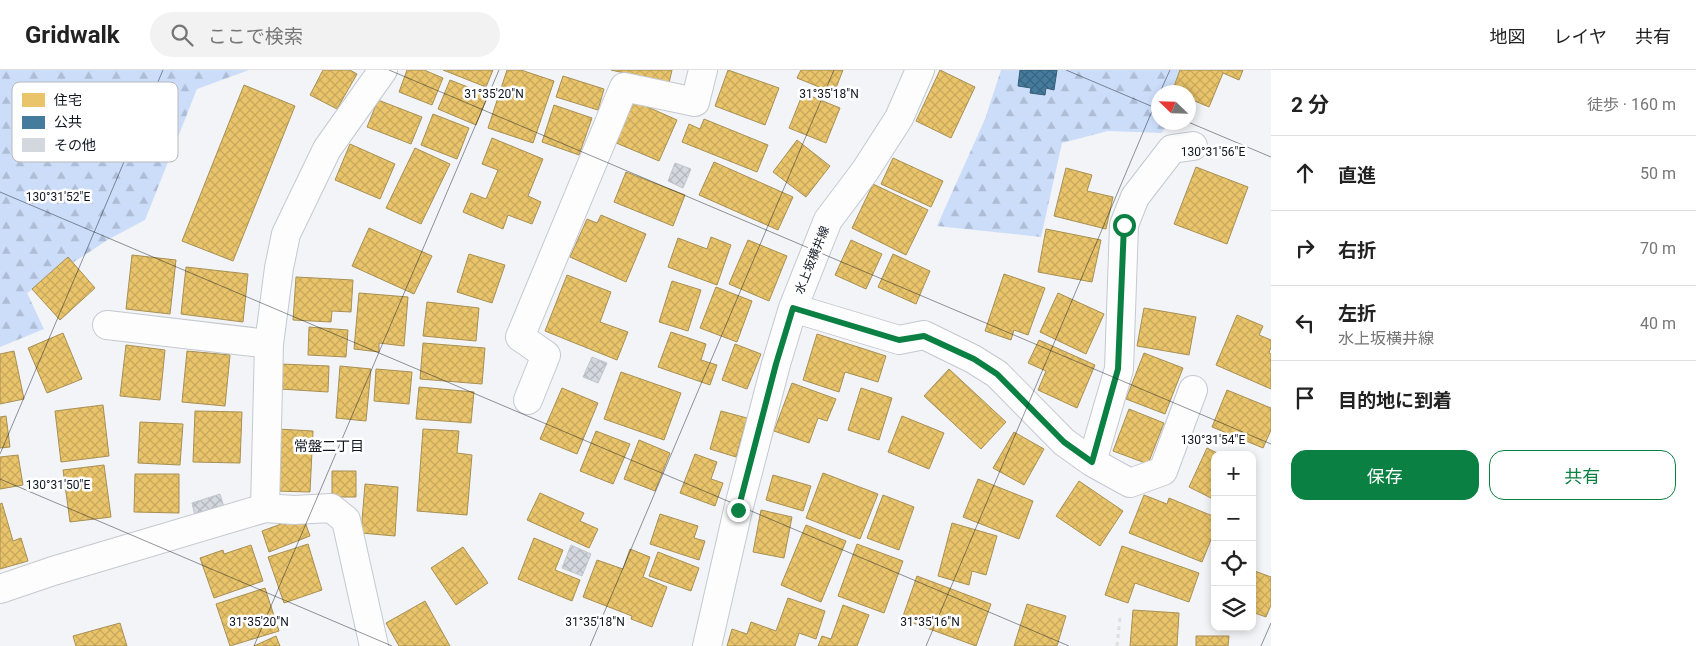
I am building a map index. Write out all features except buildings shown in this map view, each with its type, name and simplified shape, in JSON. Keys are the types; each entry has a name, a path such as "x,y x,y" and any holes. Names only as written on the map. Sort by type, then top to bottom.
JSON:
{"street":[{"path":"266,508 269,344 279,268 286,234 327,149 383,70"},
{"path":"528,400 546,354 520,337 624,87 695,102 704,70"},
{"name":"水上坂横井線","path":"707,646 738,510 776,364 793,308 828,220 865,171 899,118 920,70"},
{"path":"1092,462 1118,369 1124,225 1136,197 1172,149 1193,146"},
{"path":"793,308 899,340 924,336 974,359 997,374 1064,442 1092,462 1130,483 1163,471 1193,390"},
{"path":"107,325 269,344"},
{"path":"0,589 53,571 266,508 294,510 331,508 346,520 374,646"}],"path":[{"path":"1117,646 1120,618"}],"green space":[{"path":"0,70 249,70 197,89 178,137 178,82 12,82 12,162 168,162 145,220 109,239 27,293 44,329 0,347"},
{"path":"1001,70 1190,70 1195,85 1151,85 1151,130 1164,130 1161,133 1108,131 1062,143 1041,237 937,226 985,119"}],"district":[{"name":"常盤二丁目","path":"329,446"}],"route":[{"path":"738,510 776,364 793,308 899,340 924,336 974,359 997,374 1064,442 1092,462 1118,369 1124,225"}]}
